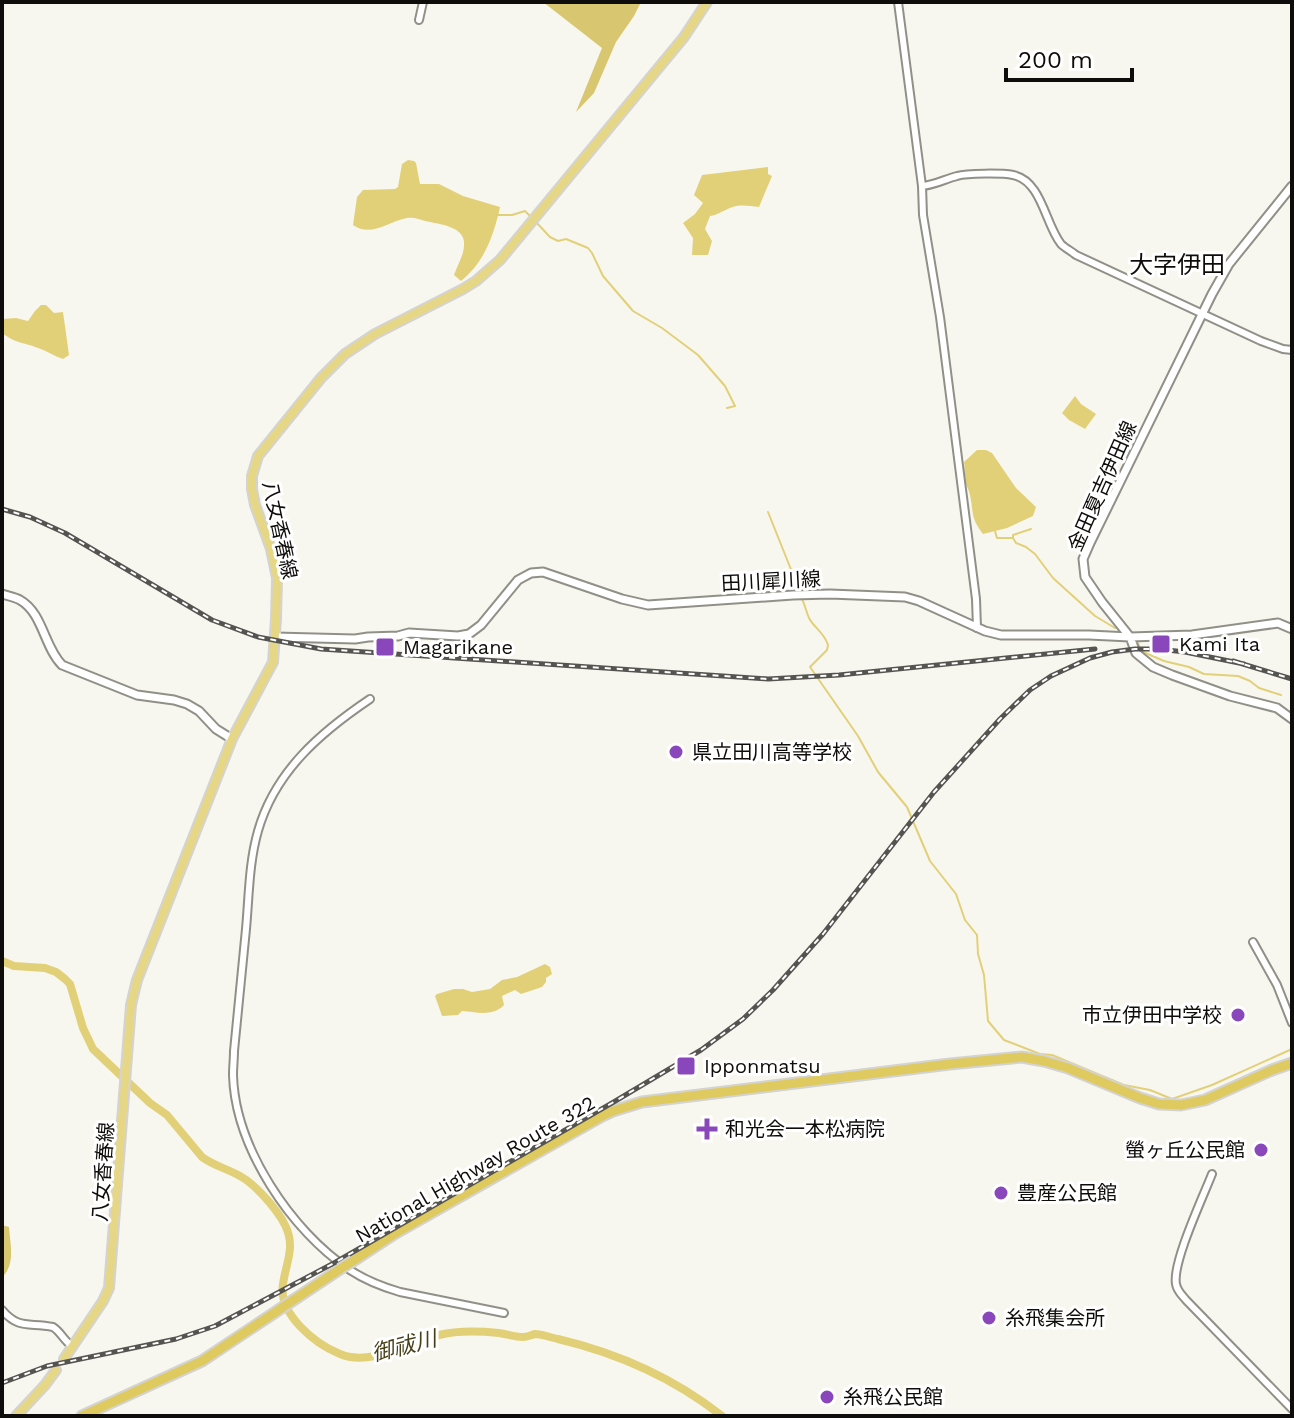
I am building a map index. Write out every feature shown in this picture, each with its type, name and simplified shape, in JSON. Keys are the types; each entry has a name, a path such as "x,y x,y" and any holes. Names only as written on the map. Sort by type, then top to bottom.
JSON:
{"highway":[{"name":"National Highway Route 322","path":"82,1416 202,1361 394,1234 602,1116 642,1102 1022,1057 1068,1068 1159,1104 1181,1105 1205,1100 1292,1063"}],"main road":[{"name":"八女香春線","path":"64,1359 109,1288 131,1005 137,980 232,739 271,668 277,594 275,565 252,489 258,456 321,378 345,354 375,334 463,289 500,260 684,37 707,2"},
{"name":"金田夏吉伊田線","path":"1292,186 1229,264 1202,313 1083,559 1085,577 1130,637 1136,653 1153,667 1230,696 1277,708 1292,719"},
{"name":"田川犀川線","path":"275,637 355,639 409,633 463,636 476,630 518,580 536,572 648,605 793,595 905,597 1001,635 1192,635 1278,623 1292,629"},
{"path":"2,594 18,599 29,607 62,665 137,695 187,704 232,739"},
{"path":"16,1416 56,1370"}],"street":[{"path":"419,20 423,2"},
{"path":"898,2 923,215 940,317 976,599 977,628"},
{"path":"922,186 931,186 960,175 1013,175 1023,179 1038,196 1063,246 1076,255 1261,341 1292,350"},
{"path":"370,699 340,719 300,755 275,790 258,832 252,864 234,1051 237,1105 245,1132 267,1179 308,1233 340,1262 366,1279 392,1290 504,1313"},
{"path":"1253,942 1277,985 1292,1023"},
{"path":"1212,1174 1177,1262 1176,1285 1186,1300 1292,1409"},
{"path":"2,1310 18,1324 53,1327 72,1346"}],"shaded area":[{"path":"543,2 641,2 616,42 594,93 576,112 602,48"},
{"path":"408,160 416,163 420,184 439,184 463,196 500,207 487,248 476,266 461,281 454,275 464,245 461,234 456,230 412,218 366,230 353,225 357,197 363,190 398,187 402,164"},
{"path":"768,167 768,174 772,176 759,207 737,206 710,216 705,229 712,241 708,255 692,255 693,238 683,223 703,203 694,195 702,175"},
{"path":"41,305 46,305 54,313 63,312 69,355 63,359 2,333 2,319 28,321"},
{"path":"1075,396 1096,414 1085,429 1062,413"},
{"path":"977,450 992,453 1016,488 1036,507 1033,516 1007,528 983,534 974,519 964,476 964,462"},
{"path":"545,964 552,974 542,987 521,994 515,990 502,996 504,1005 500,1009 484,1013 462,1011 458,1015 442,1016 437,994 454,989 472,992 490,989 502,980 517,977"},
{"path":"2,1225 9,1227 11,1254 9,1266 2,1277"}],"waterway":[{"path":"496,215 525,211 531,217"},
{"path":"535,221 550,237 558,241 566,239 588,248 603,276 633,311 698,355 725,386 735,406 727,408"},
{"path":"768,512 800,592"},
{"path":"1013,538 1013,535 1031,529"},
{"path":"995,531 997,538 1013,538 1035,554 1053,578 1095,616 1115,628"},
{"path":"802,599 809,618 828,645 810,667 858,736 878,772 907,807 930,861 956,894 965,920 977,935 988,1021 1004,1040 1040,1054 1052,1055 1124,1085 1150,1090 1172,1099 1212,1085 1292,1049"},
{"path":"1138,643 1141,651 1164,661 1204,674 1238,676 1259,688 1281,695"},
{"name":"御祓川","path":"2,961 14,966 45,968 65,979 70,984 83,1028 93,1049 167,1115 202,1157 246,1180 271,1205 285,1225 290,1240 283,1284 286,1306 300,1326 320,1343 340,1354 364,1358 454,1332 523,1337 541,1335 602,1352 644,1369 685,1390 722,1416"}],"railway":[{"path":"2,509 30,517 65,533 212,620 258,637 321,649 768,679 839,675 1095,649"},
{"path":"2,1383 47,1366 176,1339 215,1326 334,1263 701,1050 743,1019 773,990 823,934 934,792 1000,719 1030,690 1051,676 1090,658 1135,649 1185,652 1244,664"},
{"path":"1233,661 1292,679"}],"place":[{"name":"Kami Ita","path":"1161,644"},
{"name":"Magarikane","path":"385,647"},
{"name":"県立田川高等学校","path":"676,752"},
{"name":"市立伊田中学校","path":"1238,1015"},
{"name":"Ipponmatsu","path":"686,1066"},
{"name":"和光会一本松病院","path":"707,1129"},
{"name":"螢ヶ丘公民館","path":"1261,1150"},
{"name":"豊産公民館","path":"1001,1193"},
{"name":"糸飛集会所","path":"989,1318"},
{"name":"糸飛公民館","path":"827,1397"}],"district":[{"name":"大字伊田","path":"1177,265"}]}
